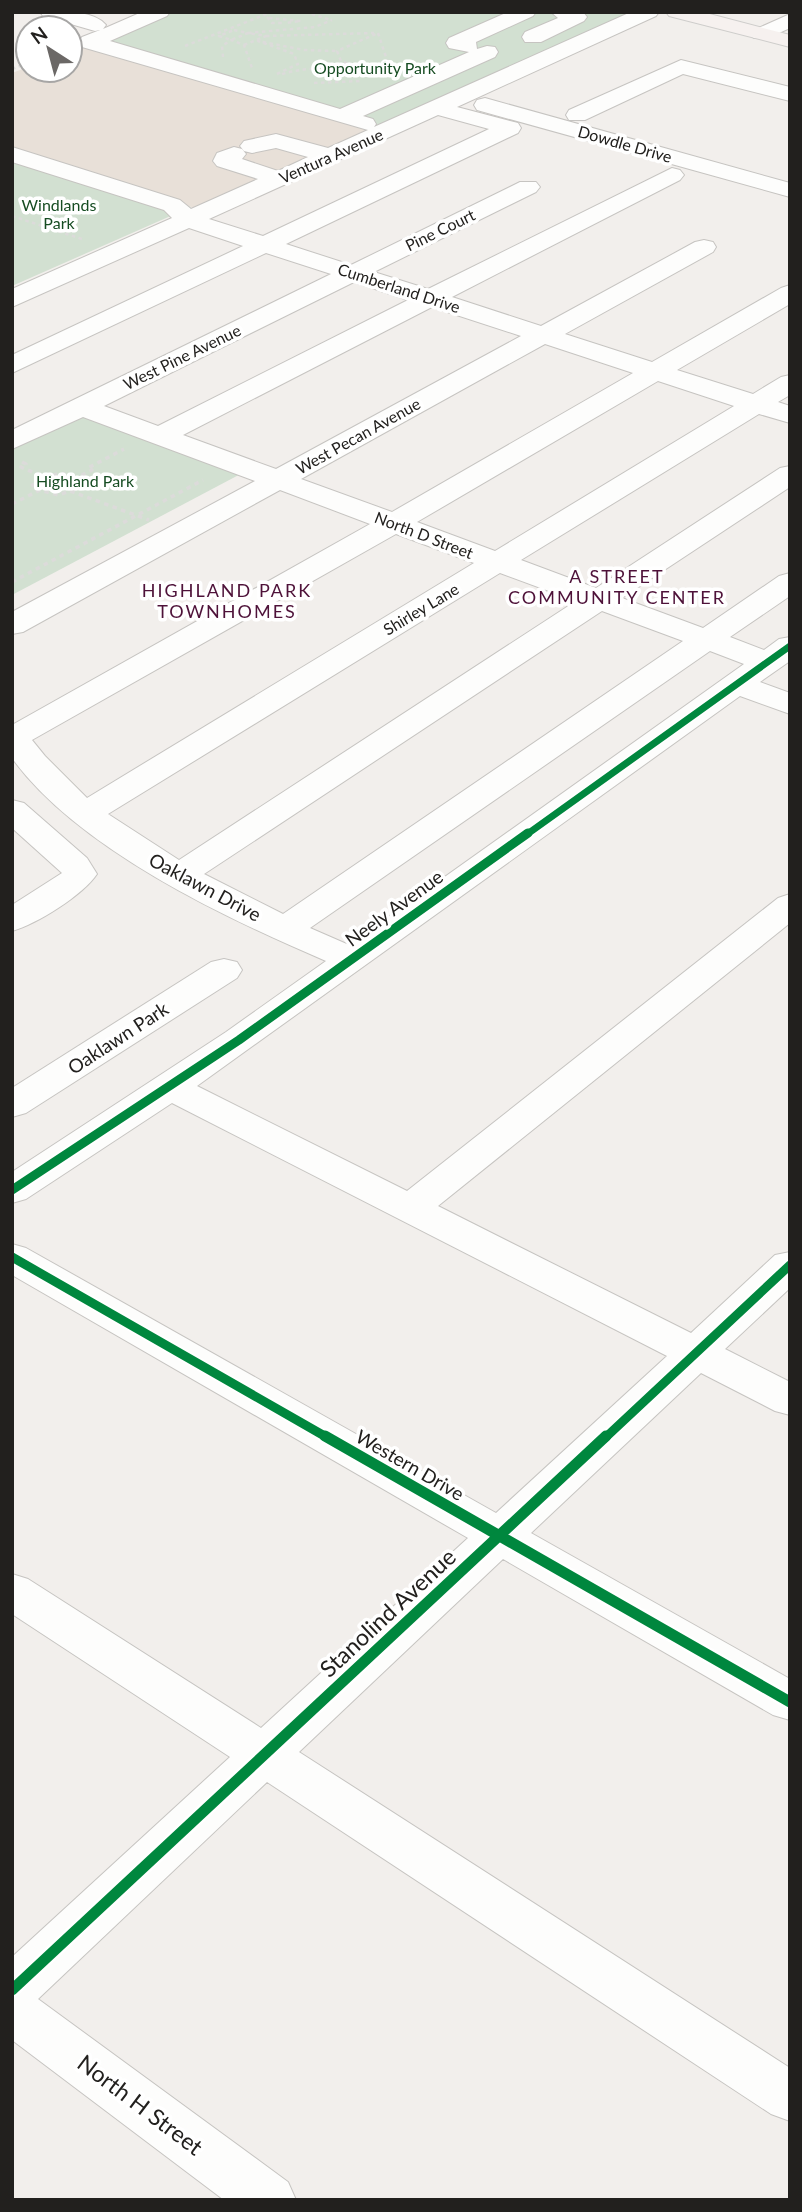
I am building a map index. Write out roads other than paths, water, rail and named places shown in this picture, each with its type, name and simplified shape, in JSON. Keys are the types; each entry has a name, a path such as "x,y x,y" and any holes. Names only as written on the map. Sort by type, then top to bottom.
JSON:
{"main road":[{"path":"676,12 790,41"}],"street":[{"path":"50,12 98,19 115,12"},
{"path":"160,12 90,42 388,130"},
{"path":"526,12 457,43 534,64"},
{"name":"Ventura Avenue","path":"12,299 649,12"},
{"path":"342,117 491,53 565,16 610,30"},
{"path":"761,34 790,20"},
{"path":"567,120 681,67 790,94"},
{"name":"Dowdle Drive","path":"460,97 567,120 784,180"},
{"path":"437,108 790,208"},
{"path":"12,365 510,128"},
{"path":"280,179 242,156 289,144 331,156"},
{"name":"Cumberland Drive","path":"12,154 172,205 188,220 790,415"},
{"path":"158,435 432,299 672,175"},
{"name":"Pine Court","path":"353,273 528,187"},
{"name":"West Pecan Avenue","path":"12,625 704,247"},
{"name":"West Pine Avenue","path":"18,448 82,407 353,273"},
{"path":"13,736 394,523 790,293"},
{"name":"Shirley Lane","path":"86,813 790,383"},
{"name":"North D Street","path":"82,407 705,639 778,654"},
{"path":"178,876 790,474"},
{"path":"285,929 790,582"},
{"name":"Neely Avenue","path":"12,1190 169,1087 352,959 778,654"},
{"path":"737,684 790,704"},
{"name":"Oaklawn Drive","path":"13,736 27,758 86,813 162,867 285,929 352,959"},
{"path":"12,810 75,865 80,874 76,880 12,920"},
{"path":"411,1209 790,905"},
{"name":"Oaklawn Park","path":"12,1105 224,970"},
{"path":"169,1087 790,1400"},
{"name":"Western Drive","path":"12,1257 790,1702"},
{"name":"Stanolind Avenue","path":"12,1990 790,1265"},
{"path":"12,1591 790,2097"},
{"name":"North H Street","path":"12,2010 268,2200"}],"district":[{"name":"A STREET COMMUNITY CENTER","path":"617,587"},
{"name":"HIGHLAND PARK TOWNHOMES","path":"227,601"}],"park label":[{"name":"Opportunity Park","path":"375,68"},
{"name":"Windlands Park","path":"59,214"},
{"name":"Highland Park","path":"85,481"}]}
